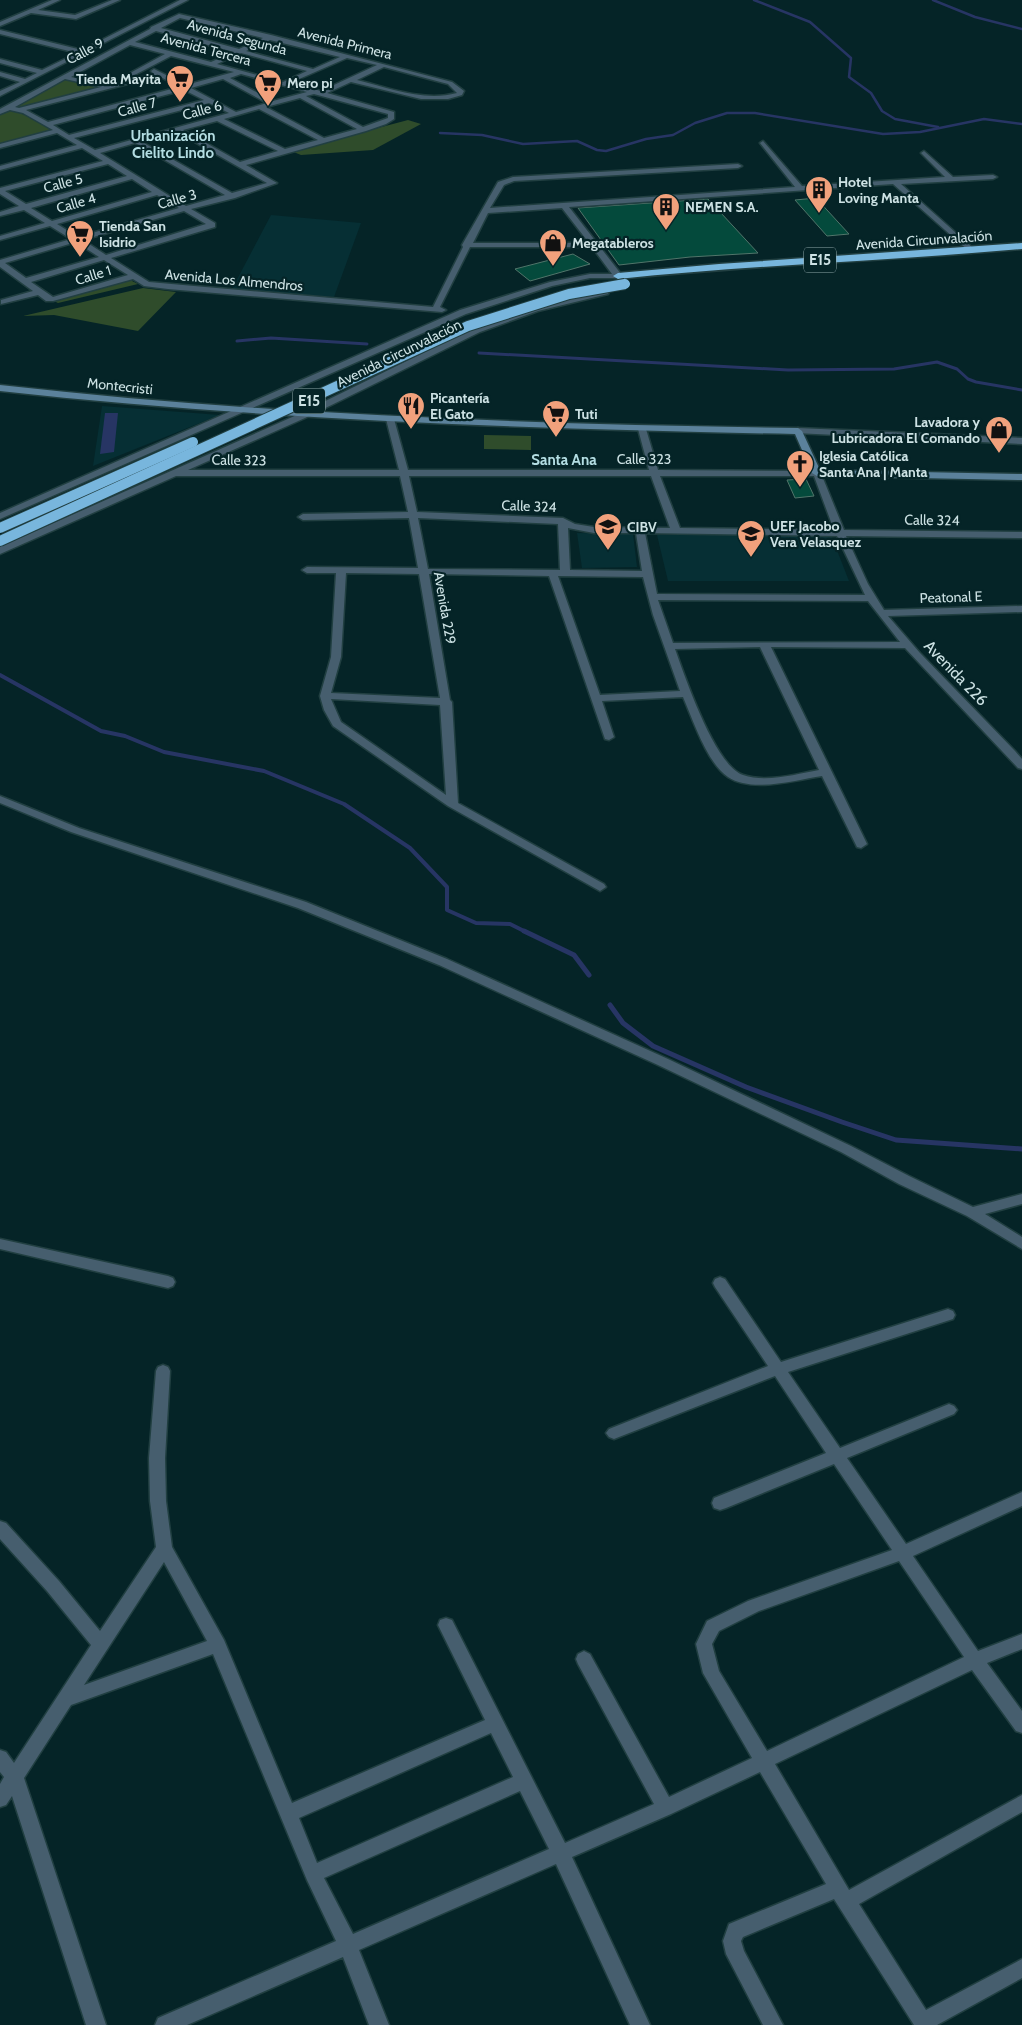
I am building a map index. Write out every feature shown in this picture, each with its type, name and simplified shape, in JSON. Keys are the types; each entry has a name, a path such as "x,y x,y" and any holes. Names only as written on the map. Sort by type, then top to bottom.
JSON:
{"highway":[{"name":"Avenida Circunvalación","path":"0,541 320,396 468,326 570,294 622,280 675,269 946,253 1022,246"},
{"path":"946,253 952,261"},
{"name":"Avenida Circunvalación","path":"0,528 389,354 462,319 548,290 576,283 952,261 1022,255"}],"street":[{"path":"0,24 57,0"},
{"path":"30,11 70,17 82,16 118,0"},
{"path":"0,94 185,0"},
{"name":"Calle 9","path":"0,112 153,28 175,17 184,16"},
{"name":"Avenida Primera","path":"184,16 450,83 461,90 460,94 450,97 426,98 352,80"},
{"name":"Avenida Segunda","path":"153,28 314,71"},
{"path":"0,32 82,52"},
{"path":"212,64 271,37"},
{"name":"Avenida Tercera","path":"128,42 392,112 393,116 389,121 364,130"},
{"path":"63,77 109,87 170,53"},
{"path":"285,83 347,56"},
{"path":"0,61 42,72"},
{"name":"Calle 6","path":"94,153 320,92 352,80 382,65"},
{"path":"145,67 236,114"},
{"path":"47,124 244,72"},
{"path":"0,74 25,81"},
{"path":"19,110 160,74"},
{"path":"224,77 273,104"},
{"path":"301,96 364,130"},
{"name":"Calle 7","path":"70,137 211,100"},
{"path":"8,107 19,110 70,137 212,225 26,281"},
{"path":"260,107 322,140"},
{"path":"219,119 283,151"},
{"path":"178,130 241,164 322,140 364,130"},
{"path":"0,146 58,131"},
{"path":"136,141 232,196"},
{"path":"763,143 800,189"},
{"path":"0,168 83,146"},
{"path":"924,153 951,179"},
{"path":"0,190 108,162"},
{"name":"Calle 3","path":"0,263 273,183 241,164"},
{"path":"435,310 466,245 502,184 513,179 738,166"},
{"name":"Calle 5","path":"0,214 133,177"},
{"path":"485,211 895,182 993,177"},
{"path":"895,182 971,251"},
{"name":"Avenida Los Almendros","path":"0,190 147,284 463,312"},
{"name":"Calle 4","path":"0,238 159,192"},
{"path":"564,205 622,280"},
{"path":"466,245 593,244"},
{"path":"0,263 39,292"},
{"name":"Calle 1","path":"39,292 49,299 58,299 135,276"},
{"name":"Avenida Circunvalación","path":"0,516 463,312 550,284 590,276 622,280"},
{"name":"Avenida Circunvalación","path":"0,551 302,416 477,330 535,309 606,292 622,280"},
{"path":"4,302 39,292"},
{"name":"Montecristi","path":"0,388 236,412 302,416 642,429 798,431"},
{"name":"Avenida 229","path":"390,420 405,472 447,702 453,770 452,804"},
{"path":"642,429 654,473 676,531"},
{"path":"817,473 798,431 1022,441"},
{"name":"Calle 323","path":"177,473 817,473 1022,477"},
{"name":"Avenida 226","path":"817,473 840,533 871,598 881,613 907,645 1000,740 1022,766"},
{"name":"Calle 324","path":"303,516 413,514 563,521 581,528 640,531 1022,535"},
{"path":"563,521 565,574"},
{"path":"640,531 653,597 687,694 717,760 730,774 756,782 825,772"},
{"path":"341,569 336,657 325,696 329,710 337,724 375,748 452,804 600,887"},
{"path":"307,570 648,574"},
{"path":"553,574 577,651 609,737"},
{"path":"653,597 871,598"},
{"name":"Peatonal E","path":"881,613 1022,609"},
{"path":"670,646 764,644 907,645"},
{"path":"764,644 861,844"},
{"path":"596,698 687,694"},
{"path":"325,696 447,702"},
{"path":"0,799 75,830 302,905 443,962 672,1066 846,1149 904,1180 972,1212 1022,1244"},
{"path":"972,1212 1022,1200"},
{"path":"0,1244 168,1282"},
{"path":"720,1283 975,1660 1022,1725"},
{"path":"614,1433 778,1369 948,1315"},
{"path":"163,1371 157,1458 158,1501 164,1548 218,1645 313,1874 349,1947 379,2025"},
{"path":"720,1503 948,1410"},
{"path":"1022,1499 903,1553 754,1606 714,1626 704,1644 711,1673 842,1894 924,2023 1022,1968"},
{"path":"0,1528 53,1586 100,1643"},
{"path":"0,1799 66,1699 100,1643 164,1548"},
{"path":"446,1625 562,1854 640,2025"},
{"path":"165,2025 349,1947 665,1808 975,1660 1022,1641"},
{"path":"66,1699 218,1645"},
{"path":"584,1659 665,1808"},
{"path":"288,1814 496,1723"},
{"path":"0,1758 15,1778 96,2025"},
{"path":"313,1874 524,1781"},
{"path":"772,2025 735,1954 732,1941 736,1931 842,1894 1022,1803"}],"shaded area":[{"path":"271,215 361,223 334,297 232,289"},
{"path":"102,406 220,415 93,466"},
{"name":"CIBV","path":"577,533 633,534 637,567 582,568"},
{"name":"UEF Jacobo Vera Velasquez","path":"657,535 831,535 849,581 668,581"}],"green space":[{"path":"64,79 100,87 23,108 15,106"},
{"path":"8,109 25,115 52,130 0,144 0,114"},
{"path":"408,120 421,124 373,150 301,155 291,151"},
{"path":"128,279 138,284 58,303 54,301"},
{"path":"143,288 176,292 138,331 54,315 23,316"},
{"path":"484,435 531,436 531,450 484,449"}],"water":[{"path":"105,413 118,413 114,452 100,454"}],"building":[{"name":"Hotel Loving Manta","path":"816,198 849,234 827,236 795,200"},
{"name":"NEMEN S.A.","path":"708,199 758,253 690,257 619,265 578,208"},
{"name":"Megatableros","path":"573,254 590,264 530,281 515,269"},
{"name":"Iglesia Católica Santa Ana | Manta","path":"806,479 814,496 795,498 787,480"}],"waterway":[{"path":"754,0 810,22 851,58 849,77 871,93 882,111 895,119 938,127"},
{"path":"933,0 975,17 1022,29"},
{"path":"440,133 482,135 523,144 577,141 597,150 606,151 646,139 673,135 695,123 727,113 755,113 883,134 920,132 984,119 1022,124"},
{"path":"237,341 271,338 367,344"},
{"path":"479,353 788,370 894,369 937,362 957,369 968,379 976,382 1022,390"},
{"path":"0,675 101,731 125,736 164,752 264,771 344,804 410,848 447,887 447,910 476,923 510,924 524,931"},
{"path":"524,931 574,955 589,975"},
{"path":"610,1005 623,1023 653,1046 746,1087 842,1122 896,1140 1022,1149"}],"place":[{"name":"Tienda Mayita","path":"180,103"},
{"name":"Mero pi","path":"268,107"},
{"name":"Hotel Loving Manta","path":"819,214"},
{"name":"NEMEN S.A.","path":"666,231"},
{"name":"Tienda San Isidrio","path":"80,258"},
{"name":"Megatableros","path":"553,267"},
{"name":"Picantería El Gato","path":"411,430"},
{"name":"Tuti","path":"556,438"},
{"name":"Lavadora y Lubricadora El Comando","path":"999,454"},
{"name":"Iglesia Católica Santa Ana | Manta","path":"800,488"},
{"name":"CIBV","path":"608,551"},
{"name":"UEF Jacobo Vera Velasquez","path":"751,558"}],"district":[{"name":"Urbanización Cielito Lindo","path":"173,144"},
{"name":"Santa Ana","path":"564,460"}]}
